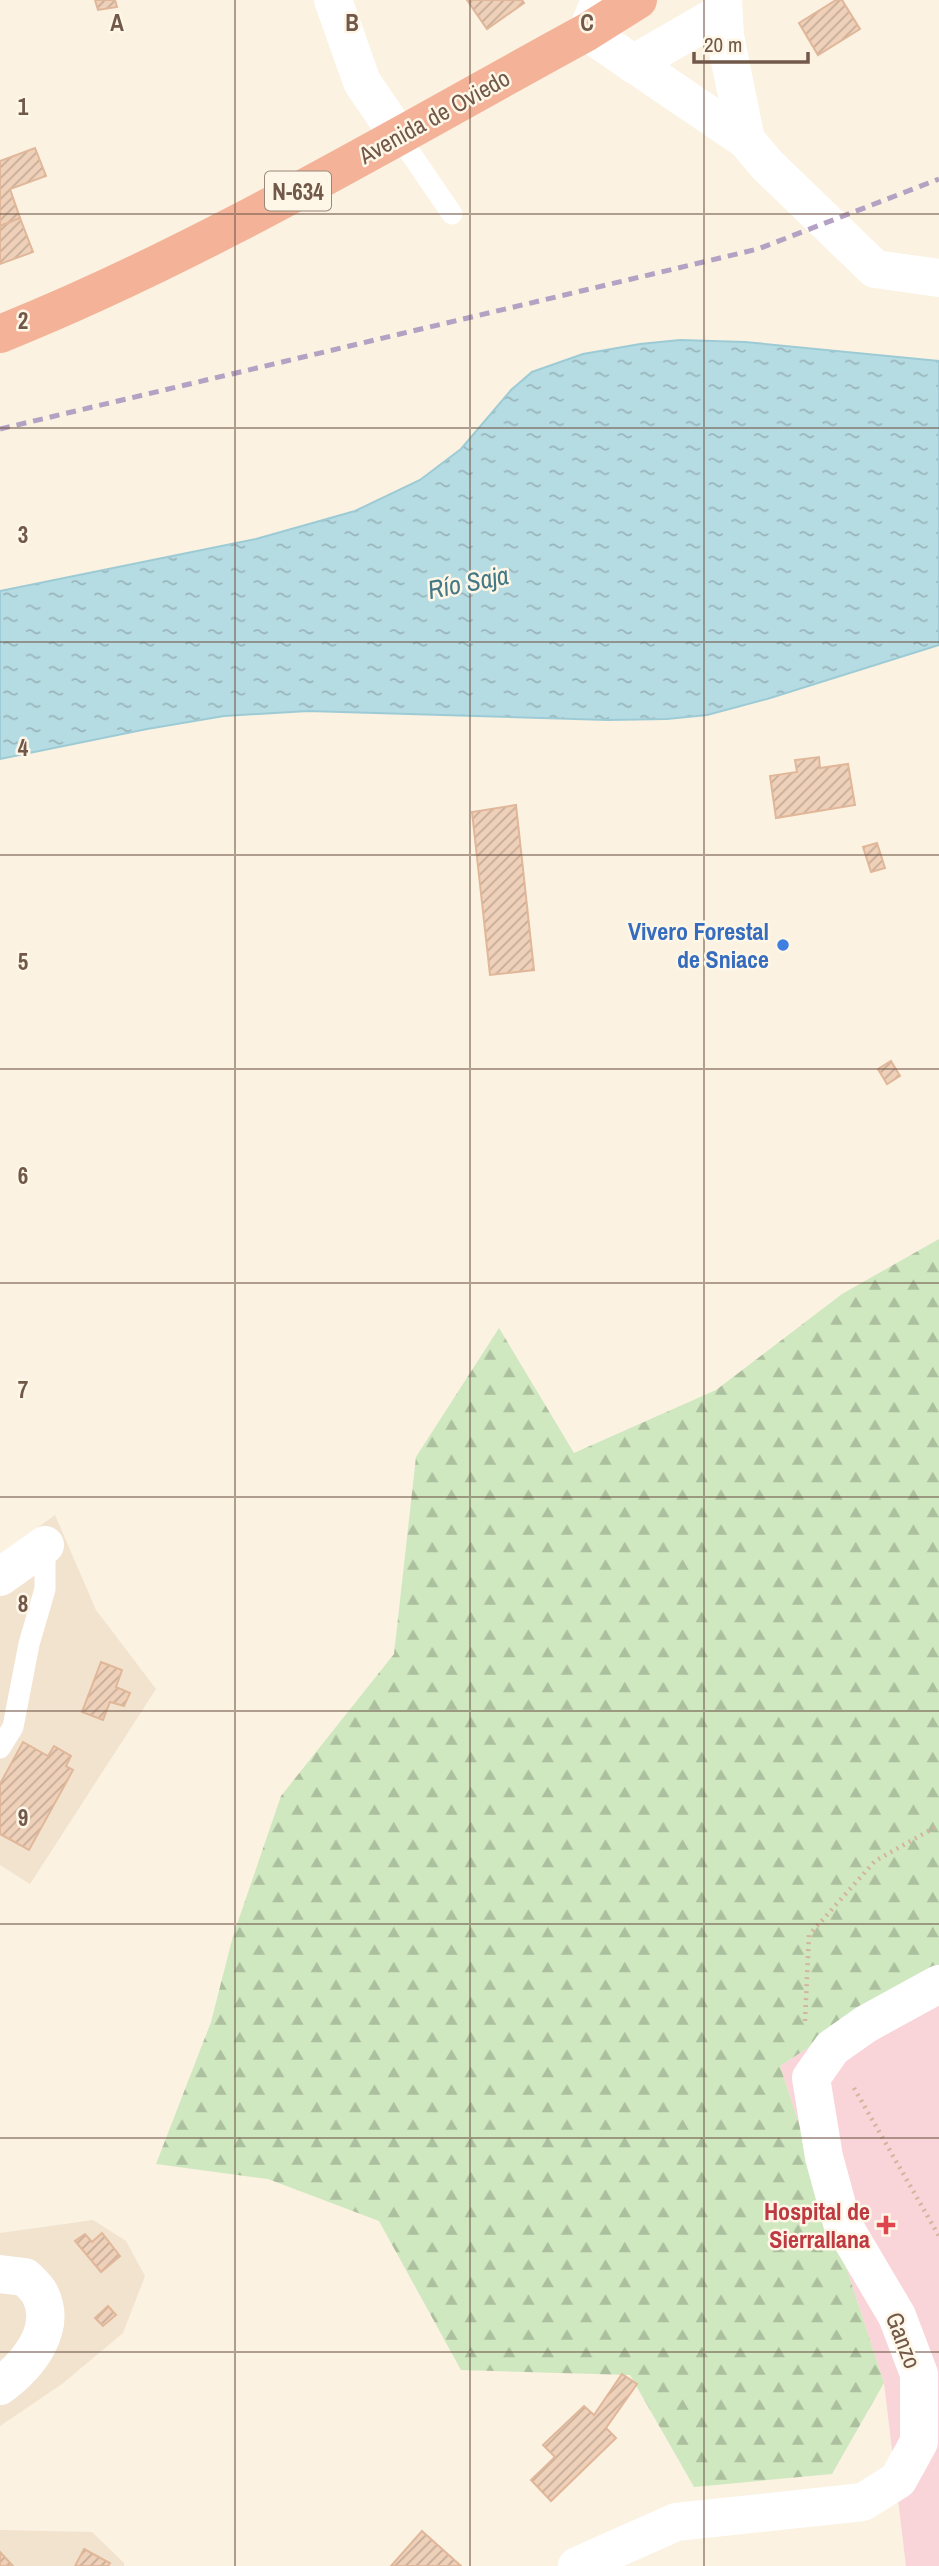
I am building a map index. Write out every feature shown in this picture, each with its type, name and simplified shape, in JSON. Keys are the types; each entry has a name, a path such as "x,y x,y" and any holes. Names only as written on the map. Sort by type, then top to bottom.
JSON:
{"highway":[{"name":"Avenida de Oviedo","path":"0,334 71,305 252,216 398,135 594,16 638,0"}],"street":[{"path":"333,0 362,82 398,135"},
{"path":"633,64 723,6"},
{"path":"723,6 724,36 757,153"},
{"path":"594,16 633,64 757,153 875,269 938,278"},
{"path":"0,1577 45,1545"},
{"path":"821,2063 866,2024 939,1984"},
{"name":"Ganzo","path":"577,2566 676,2522 863,2502 898,2480 919,2442 919,2374 897,2316 842,2223 824,2157 821,2063"},
{"path":"0,2274 25,2277 39,2293 46,2314 36,2350 16,2374 0,2386"}],"lane":[{"path":"398,135 452,214"},
{"path":"0,1748 13,1727 29,1644 45,1589 45,1545"}],"path":[{"path":"939,1825 875,1861 809,1935 805,2013 821,2063 939,2236"}],"shaded area":[{"path":"55,1515 96,1610 156,1689 30,1884 0,1865 0,1555"},
{"name":"Hospital de Sierrallana","path":"939,1978 939,2566 906,2566 884,2383 780,2066 860,2014"},
{"path":"93,2220 126,2241 145,2276 123,2333 62,2384 0,2426 0,2233"},
{"path":"0,2530 92,2532 124,2566 0,2566"}],"green space":[{"path":"939,1239 939,1976 860,2014 780,2066 884,2383 832,2474 694,2487 630,2375 461,2370 379,2221 268,2179 156,2164 211,2022 233,1936 281,1796 394,1654 416,1457 499,1328 574,1453 716,1390 842,1294"}],"water":[{"name":"Río Saja","path":"680,340 745,342 939,361 939,645 707,715 608,720 308,711 224,716 0,759 0,591 256,539 355,511 420,480 461,449 511,390 532,372 583,354"}],"building":[{"path":"95,0 115,0 117,7 98,10"},
{"path":"467,0 522,0 524,3 487,29"},
{"path":"836,0 842,0 860,29 818,55 799,23"},
{"path":"35,148 46,176 10,189 20,218 0,226 0,161"},
{"path":"20,218 33,252 0,264 0,226"},
{"path":"819,757 820,768 848,764 855,805 776,818 770,776 797,772 795,760"},
{"path":"516,805 534,970 490,975 472,812"},
{"path":"877,843 885,868 871,872 863,847"},
{"path":"891,1061 900,1076 887,1084 878,1069"},
{"path":"101,1662 122,1670 116,1687 130,1693 124,1706 110,1702 103,1720 82,1712"},
{"path":"23,1742 48,1756 54,1746 71,1756 66,1766 73,1770 29,1850 0,1834 0,1784"},
{"path":"102,2233 120,2256 101,2272 75,2241 85,2234 92,2242"},
{"path":"108,2306 116,2315 103,2326 95,2318"},
{"path":"622,2374 637,2384 606,2428 616,2438 551,2501 531,2480 555,2457 543,2445 584,2406 594,2415"},
{"path":"422,2531 461,2566 391,2566"},
{"path":"84,2549 110,2563 108,2566 75,2566"},
{"path":"0,2552 13,2566 0,2566"}],"railway":[{"path":"0,429 758,249 939,179"}],"place":[{"name":"Vivero Forestal de Sniace","path":"783,945"},
{"name":"Hospital de Sierrallana","path":"886,2225"}]}
